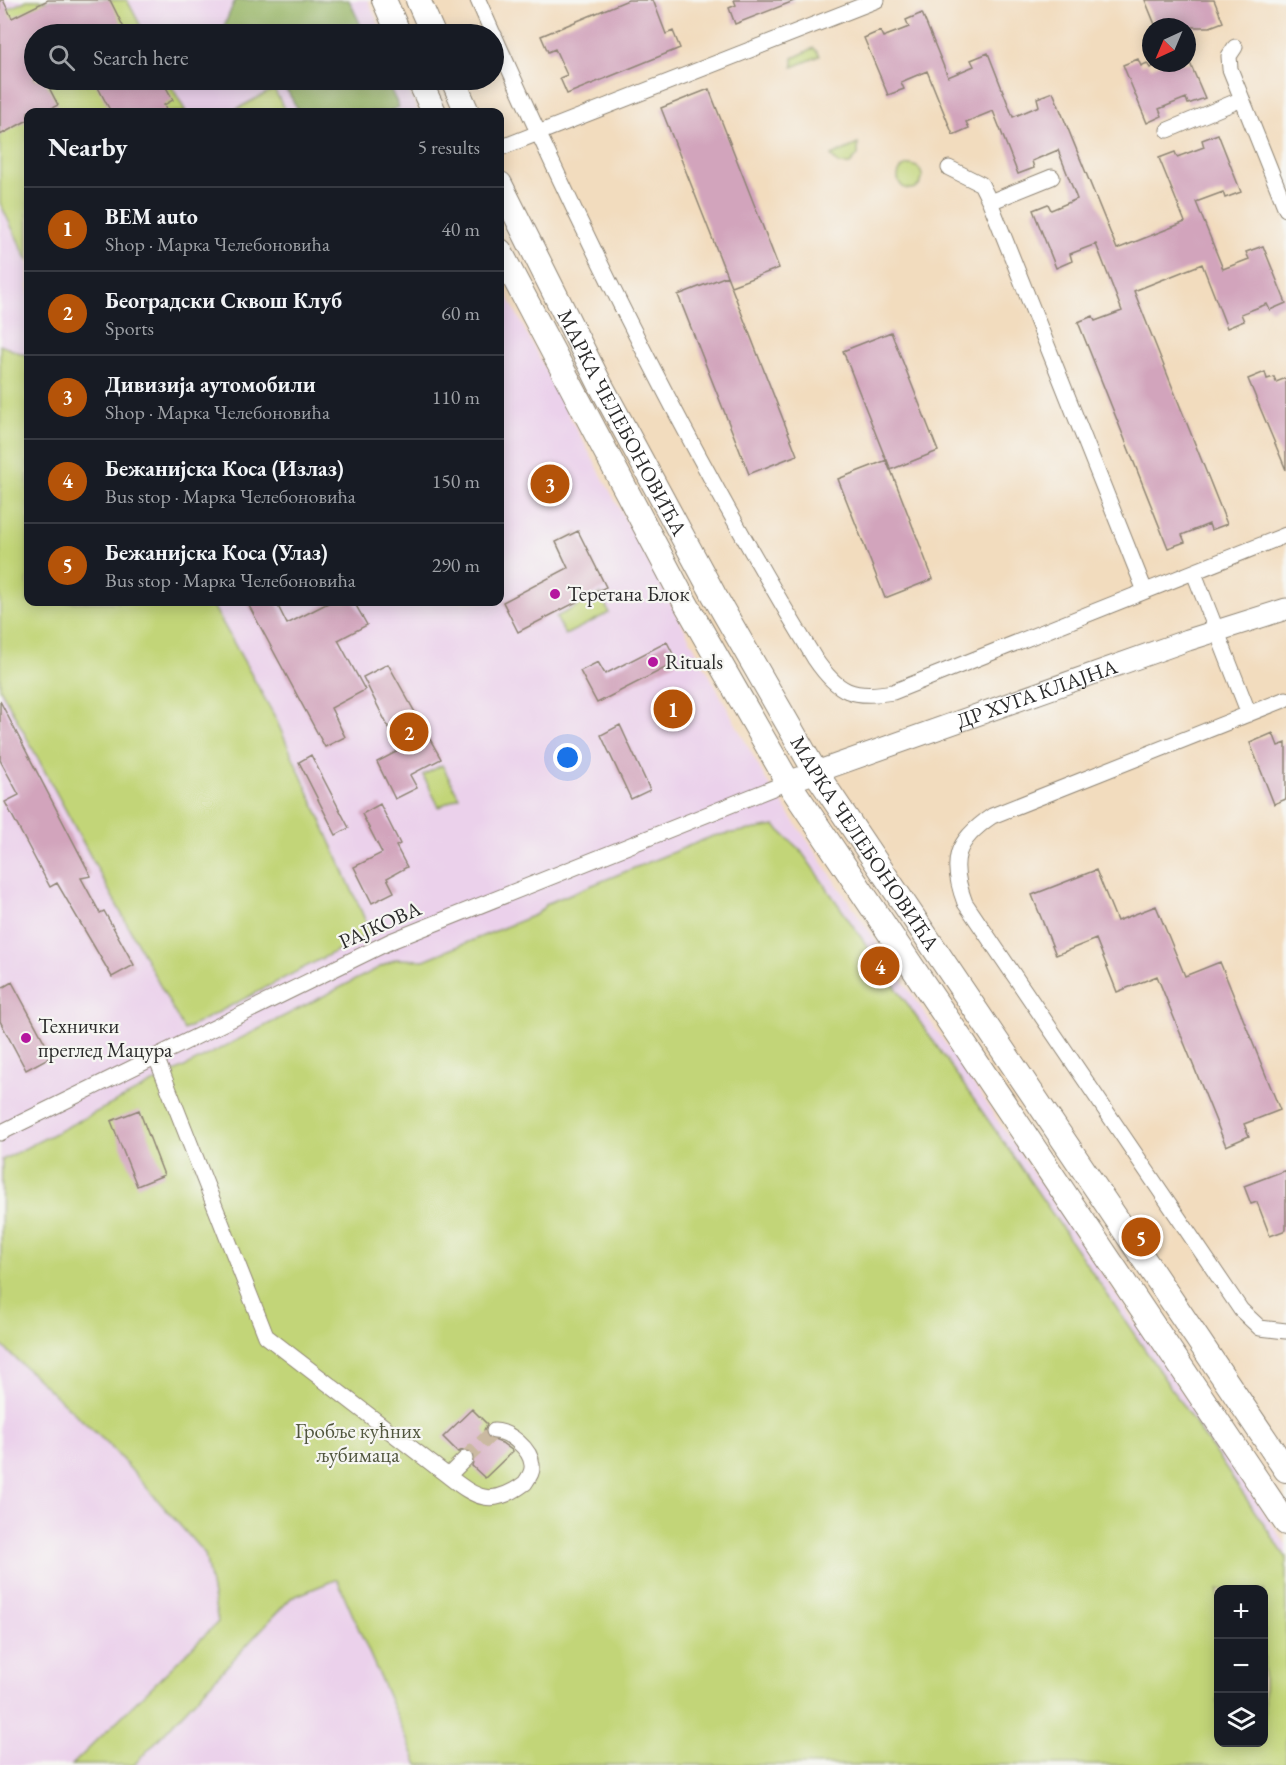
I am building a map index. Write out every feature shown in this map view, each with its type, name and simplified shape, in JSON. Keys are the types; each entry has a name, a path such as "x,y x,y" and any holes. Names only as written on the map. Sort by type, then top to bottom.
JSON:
{"main road":[{"path":"384,0 395,24"},
{"path":"418,0 429,24"},
{"path":"424,90 432,108"},
{"path":"457,90 465,108"},
{"name":"МАРКА ЧЕЛЕБОНОВИЋА","path":"504,192 599,382 692,555 816,772 1286,1470"},
{"name":"МАРКА ЧЕЛЕБОНОВИЋА","path":"504,259 674,582 788,782 1286,1523"},
{"name":"ДР ХУГА КЛАЈНА","path":"788,782 1216,631 1286,609"}],"street":[{"path":"478,0 488,24"},
{"path":"504,146 877,0"},
{"path":"1235,47 1229,56 1230,69 1286,209"},
{"path":"504,60 537,133 635,333 707,471 784,607 831,682 841,689 859,695 893,692 1286,535"},
{"path":"1167,129 1242,99"},
{"path":"949,168 981,184 990,202 1145,591"},
{"path":"990,202 1052,177"},
{"path":"1194,573 1249,714"},
{"path":"1286,699 992,816 971,830 961,846 956,874 965,903 1241,1310 1260,1328 1286,1331"},
{"name":"РАЈКОВА","path":"0,1133 391,941 788,782"},
{"path":"156,1057 266,1336 470,1493 485,1499 519,1488 525,1483 532,1466 530,1456 506,1433 494,1431"},
{"path":"448,1476 465,1458"}],"shaded area":[{"path":"0,0 368,0 379,24 24,24 24,90 408,90 416,108 24,108 24,606 504,606 504,289 562,402 765,778 1286,1545 1286,1765 0,1765"}],"green space":[{"path":"27,0 127,0 140,24 24,24 24,90 174,90 184,108 24,108 24,253 0,203 0,13"},
{"path":"235,0 349,0 360,24 225,24"},
{"path":"814,48 820,56 793,67 793,58"},
{"path":"275,90 284,108 238,108"},
{"path":"286,90 391,90 399,107 297,108"},
{"path":"858,144 858,155 850,164 839,164 831,156"},
{"path":"910,165 918,169 922,177 918,185 910,189 902,185 898,177 902,169"},
{"path":"0,345 24,354 24,606 213,606 275,717 371,933 184,1030 0,688"},
{"path":"601,594 609,613 565,635 556,617"},
{"path":"442,765 459,797 439,807 423,775"},
{"name":"Гробље кућних љубимаца","path":"775,826 801,851 1009,1150 1286,1557 1286,1765 418,1765 337,1579 291,1598 134,1765 72,1765 218,1622 205,1554 112,1448 0,1344 2,1160 396,959 424,960 537,914 548,903 713,836"}],"building":[{"path":"0,0 3,0 12,18 48,0 110,0 122,24 24,24 24,90 50,90 58,105 52,108 24,108 24,122 0,135"},
{"path":"628,0 653,0 666,34 673,31 680,48 567,94 560,78 567,75 555,49 548,52 541,36"},
{"path":"734,0 794,1 735,24 729,8 736,5"},
{"path":"1145,0 1214,0 1223,22 1210,27 1196,27 1196,18 1152,18"},
{"path":"922,13 948,77 974,66 971,60 988,53 1013,117 1039,106 1037,98 1053,92 1117,249 1185,222 1159,158 1175,152 1177,157 1204,147 1202,140 1218,134 1241,192 1225,198 1223,192 1196,202 1223,269 1249,259 1246,252 1263,246 1286,303 1270,310 1267,304 1241,314 1244,321 1227,328 1202,264 1134,291 1227,524 1211,530 1209,524 1182,535 1185,542 1168,548 1078,322 1093,316 1095,321 1122,311 1096,244 1070,254 1072,261 1056,268 1033,210 1048,204 1051,210 1077,199 1058,150 1032,161 1034,168 1018,174 993,111 966,122 969,128 953,135 927,71 901,82 904,89 888,95 864,38 880,31 883,37 909,27 906,20"},
{"path":"1138,59 1142,66 1142,72 1194,72 1205,98 1188,104 1186,98 1159,109 1162,116 1147,123 1123,65"},
{"path":"709,89 779,268 731,286 661,108"},
{"path":"99,90 168,90 173,100 164,105 165,108 109,108"},
{"path":"727,276 797,455 749,474 678,295"},
{"path":"891,332 938,451 890,470 843,351"},
{"path":"1265,372 1267,379 1274,377 1276,382 1286,378 1286,470 1248,379"},
{"path":"887,460 933,579 885,598 838,479"},
{"name":"Теретана Блок","path":"578,531 606,587 518,632 504,601 568,568 556,542"},
{"path":"249,606 278,606 287,624 322,606 356,606 367,625 338,640 365,690 331,708 345,737 325,747"},
{"path":"667,642 677,662 597,703 580,671 598,662 605,674"},
{"path":"388,664 441,759 410,775 417,788 395,799 377,762 400,750 363,677"},
{"path":"675,697 685,714 671,722 661,705"},
{"path":"0,701 91,876 81,878 100,913 104,911 134,965 112,977 57,883 50,887 5,802 19,795 0,760"},
{"path":"620,725 650,790 631,799 601,735"},
{"path":"1273,733 1278,746 1286,743 1286,799 1274,804 1250,743"},
{"path":"311,755 349,828 336,835 299,762"},
{"path":"380,804 400,844 396,846 407,867 387,878 394,892 372,903 354,867 382,853 362,814"},
{"path":"1096,870 1117,921 1156,906 1185,976 1220,962 1280,1110 1244,1124 1249,1136 1226,1146 1157,976 1117,992 1096,939 1056,955 1032,895"},
{"name":"Технички преглед Мацура","path":"12,982 52,1056 26,1070 0,1021 0,989"},
{"path":"139,1110 164,1175 137,1186 111,1121"},
{"path":"1286,1170 1286,1230 1270,1236 1257,1202 1251,1204 1244,1186"},
{"path":"472,1409 487,1424 484,1430 488,1438 502,1443 513,1451 485,1478 472,1466 474,1457 471,1452 463,1450 458,1452 443,1437"}],"tunnel":[{"path":"465,1459 494,1431"}],"place":[{"name":"Дивизија аутомобили","path":"550,484"},
{"name":"Теретана Блок","path":"555,594"},
{"name":"Rituals","path":"653,662"},
{"name":"BEM auto","path":"673,709"},
{"name":"Београдски Сквош Клуб","path":"409,732"},
{"name":"Бежанијска Коса (Излаз)","path":"880,966"},
{"name":"Технички преглед Мацура","path":"26,1038"},
{"name":"Бежанијска Коса (Улаз)","path":"1141,1237"}]}
